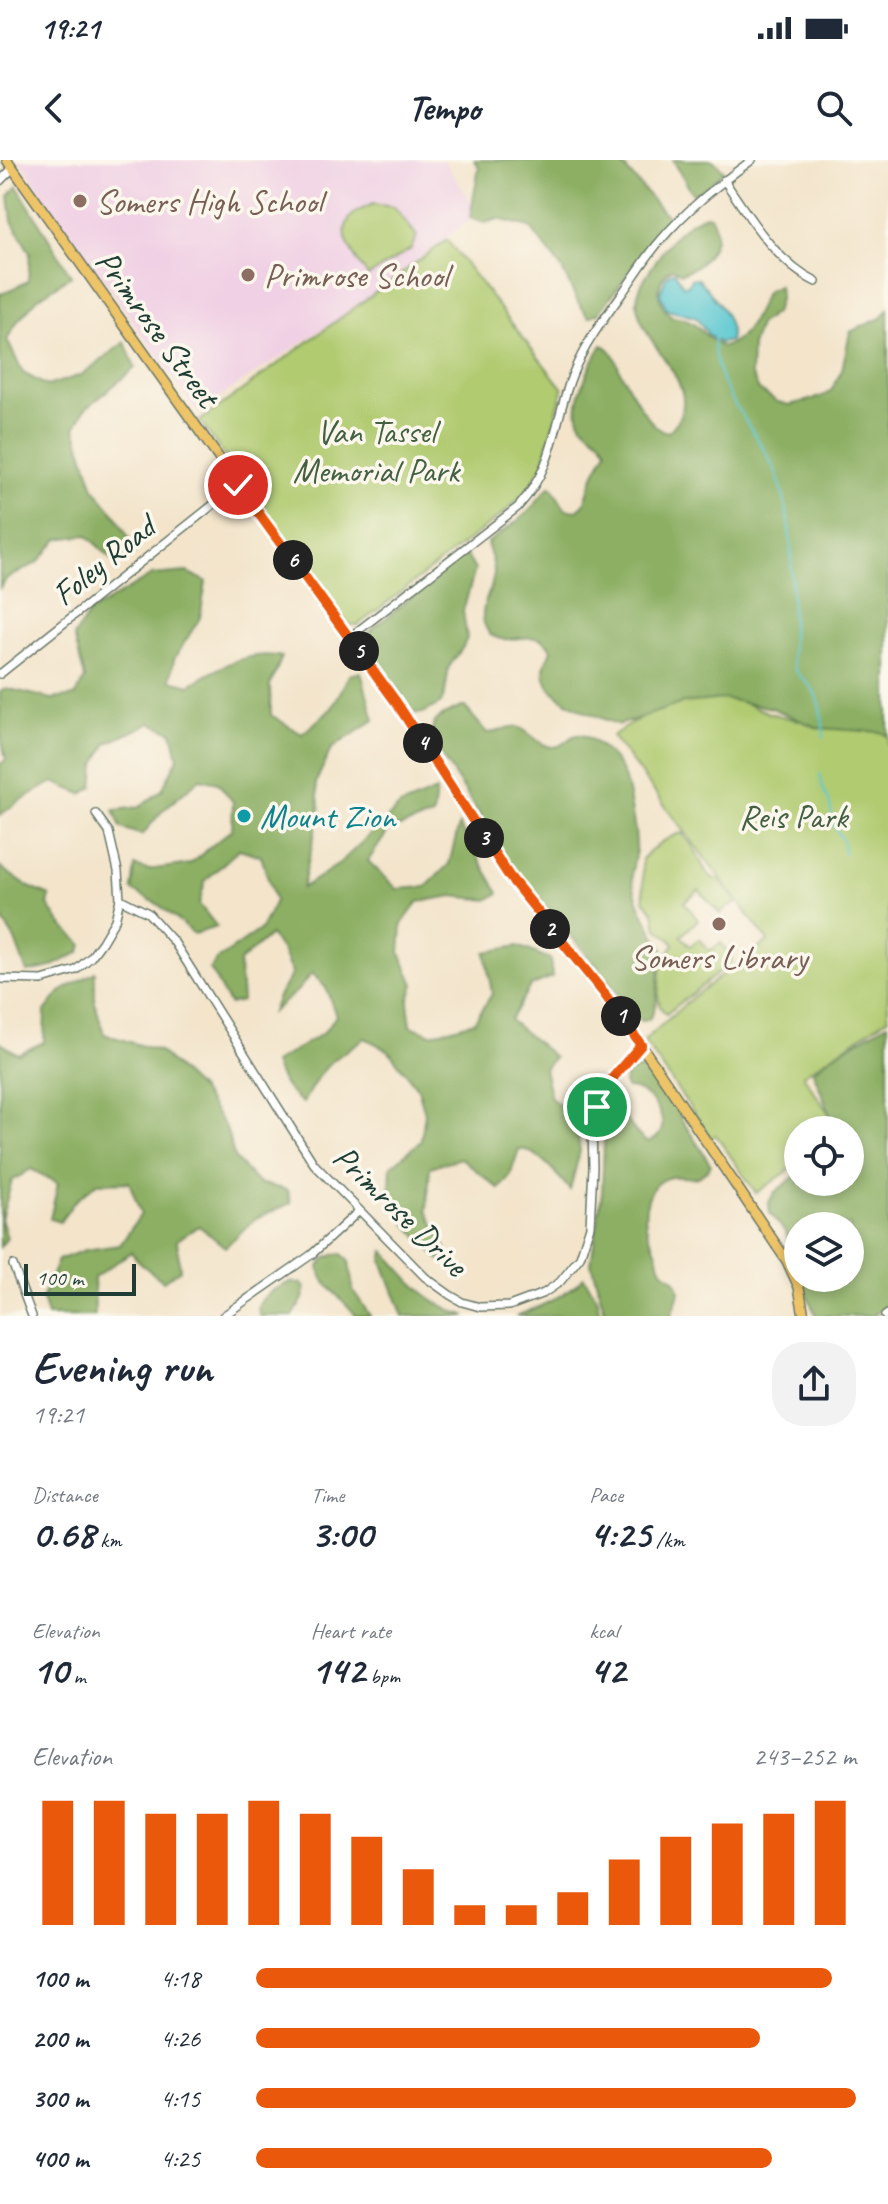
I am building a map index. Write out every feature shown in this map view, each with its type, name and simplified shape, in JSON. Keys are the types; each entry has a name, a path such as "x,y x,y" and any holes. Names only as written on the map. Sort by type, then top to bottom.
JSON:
{"main road":[{"name":"Primrose Street","path":"10,164 396,702 509,876 603,992 641,1045 787,1261 799,1287 804,1316"}],"street":[{"path":"350,637 518,507 530,494 547,464 572,377 587,342 659,242 724,180 752,160"},
{"path":"0,181 10,164"},
{"path":"724,180 763,236 797,270 816,282"},
{"name":"Foley Road","path":"0,674 238,485"},
{"path":"0,979 42,980 76,970 91,957 115,920 120,899 118,871 109,832 96,814"},
{"name":"Primrose Drive","path":"120,899 148,913 174,942 314,1164 425,1277 462,1302 480,1307 509,1306 544,1293 560,1282 572,1268 583,1250 590,1226 592,1127 597,1107 604,1088 641,1045"},
{"path":"223,1316 311,1255 359,1211"},
{"path":"13,1265 32,1316"}],"shaded area":[{"name":"Primrose School","path":"19,160 444,160 478,214 339,318 197,412"}],"green space":[{"path":"474,160 618,160 671,221 599,313 589,317 562,269 530,227 498,219 485,223 470,218 479,167"},
{"path":"673,160 713,160 724,171 695,198"},
{"path":"17,186 71,276 38,298 18,321 7,340 23,373 47,386 81,375 125,342 135,368 85,409 75,428 94,488 117,517 136,551 115,563 87,535 58,539 37,563 7,578 0,588 0,293 28,281 30,253 12,221 9,196"},
{"path":"373,204 394,207 417,236 411,249 368,276 348,245 346,228 348,220 355,213"},
{"path":"705,215 710,216 714,225 714,243 705,258 690,270 681,273 672,268 666,273 659,292 662,305 671,317 694,324 722,347 744,333 765,294 779,286 780,296 775,313 759,325 752,346 751,374 759,390 778,402 789,405 821,397 831,391 842,370 850,332 881,318 888,309 888,736 880,732 818,728 772,708 725,699 683,703 619,725 572,705 551,689 545,680 544,669 551,650 545,642 529,637 500,639 492,636 483,621 494,573 487,543 532,508 551,486 565,509 576,511 584,504 607,450 581,423 578,406 583,384 602,345 612,353 636,400 654,424 668,432 680,416 683,399 679,383 648,334 637,300 644,279 666,247 683,228"},
{"name":"Van Tassel Memorial Park","path":"447,240 563,389 542,467 525,493 505,512 358,625 352,625 294,554 200,421"},
{"path":"467,556 475,570 463,611 467,638 449,667 441,703 423,713 414,713 362,638 457,559"},
{"path":"187,572 206,581 200,618 174,659 170,680 190,685 245,658 282,657 270,685 271,715 302,734 332,708 349,675 361,672 374,720 331,749 316,782 320,811 302,888 339,864 400,806 436,791 433,816 389,830 368,861 397,889 426,887 449,864 459,825 499,893 488,900 453,896 418,902 402,924 400,953 414,984 408,1002 411,1026 431,1034 474,1022 492,994 485,952 518,946 550,959 552,977 530,986 510,1020 554,1057 544,1069 551,1098 575,1118 580,1151 570,1190 540,1158 526,1150 519,1149 510,1176 499,1189 461,1158 430,1167 427,1210 448,1253 440,1260 407,1225 390,1190 391,1166 421,1141 425,1113 418,1089 388,1050 365,1038 328,1065 303,1103 285,1086 274,1063 323,1033 336,1016 326,988 312,973 297,991 272,1012 292,974 282,951 270,935 239,962 242,1001 229,1004 210,969 217,960 261,929 275,901 261,856 239,849 205,881 199,904 217,927 194,934 159,905 132,890 135,866 148,870 190,864 232,829 233,802 218,783 200,779 163,810 142,835 121,828 114,810 140,807 162,790 178,758 172,732 151,723 107,743 95,766 93,787 82,794 53,782 0,815 0,764 6,760 0,732 0,692 6,688 52,699 75,696 85,678 74,636 90,612 152,575"},
{"name":"Reis Park","path":"725,695 769,713 820,726 888,708 888,1018 803,1075 831,1116 784,1116 784,1174 756,1193 716,1135 711,1138 644,1041 694,996 768,941 612,736 666,701"},
{"path":"462,707 487,733 517,727 543,744 554,747 574,736 585,736 610,755 621,769 636,836 633,884 643,914 663,949 657,996 648,1020 641,1021 634,1017 603,973 520,876 435,746 432,737 434,724 442,716"},
{"path":"682,833 707,873 721,881 737,903 720,914 699,890 684,902 698,920 681,936 690,946 699,939 709,951 721,943 732,958 728,965 666,1014 660,1007 658,997 661,963 674,944 657,929 654,912 644,900 642,859 660,843"},
{"path":"0,867 27,886 50,896 48,905 61,924 82,944 80,952 51,967 27,972 15,940 0,916"},
{"path":"95,972 95,1003 104,1034 159,1051 200,1090 226,1128 235,1159 258,1183 288,1190 291,1203 255,1219 225,1247 199,1226 177,1240 180,1270 163,1281 131,1252 94,1278 95,1316 47,1316 42,1299 58,1260 85,1250 120,1245 141,1214 129,1182 97,1183 74,1202 60,1222 50,1219 58,1183 31,1169 12,1181 1,1219 7,1238 0,1247 0,1042 18,1054 44,1042 45,1011 60,992"},
{"path":"888,1023 888,1305 873,1316 816,1316 806,1292 864,1292 864,1212 784,1212 784,1230 770,1213 769,1202 784,1185 784,1196 864,1196 864,1116 831,1116 813,1071 830,1057"},
{"path":"638,1069 653,1074 664,1087 711,1165 697,1177 664,1179 648,1199 645,1217 648,1233 661,1268 675,1281 679,1290 671,1316 606,1316 591,1263 602,1192 605,1122 609,1114 618,1105 634,1130 647,1142 657,1137 662,1129 659,1111 653,1102 645,1094 626,1088 624,1083 628,1073"},
{"path":"384,1251 430,1298 467,1316 403,1316 382,1261"},
{"path":"342,1254 349,1262 353,1290 370,1316 356,1316 324,1280 319,1266 326,1258"},
{"path":"584,1277 598,1301 599,1316 516,1316 544,1305"},
{"path":"291,1282 302,1284 305,1288 303,1299 293,1316 260,1316 258,1308 263,1298"}],"water":[{"path":"675,272 683,286 688,285 692,278 699,279 726,316 731,332 730,341 720,343 695,317 667,310 660,294 666,277"}],"waterway":[{"path":"714,338 720,375 768,456 782,491 791,548 793,662 816,695 824,737"},
{"path":"820,774 834,826 843,841 844,854"}],"place":[{"name":"Somers High School","path":"80,201"},
{"name":"Primrose School","path":"248,275"},
{"name":"Mount Zion","path":"244,816"},
{"name":"Somers Library","path":"719,924"}],"route":[{"path":"238,485 396,702 496,858 603,992 641,1045 604,1088 597,1107"}]}
